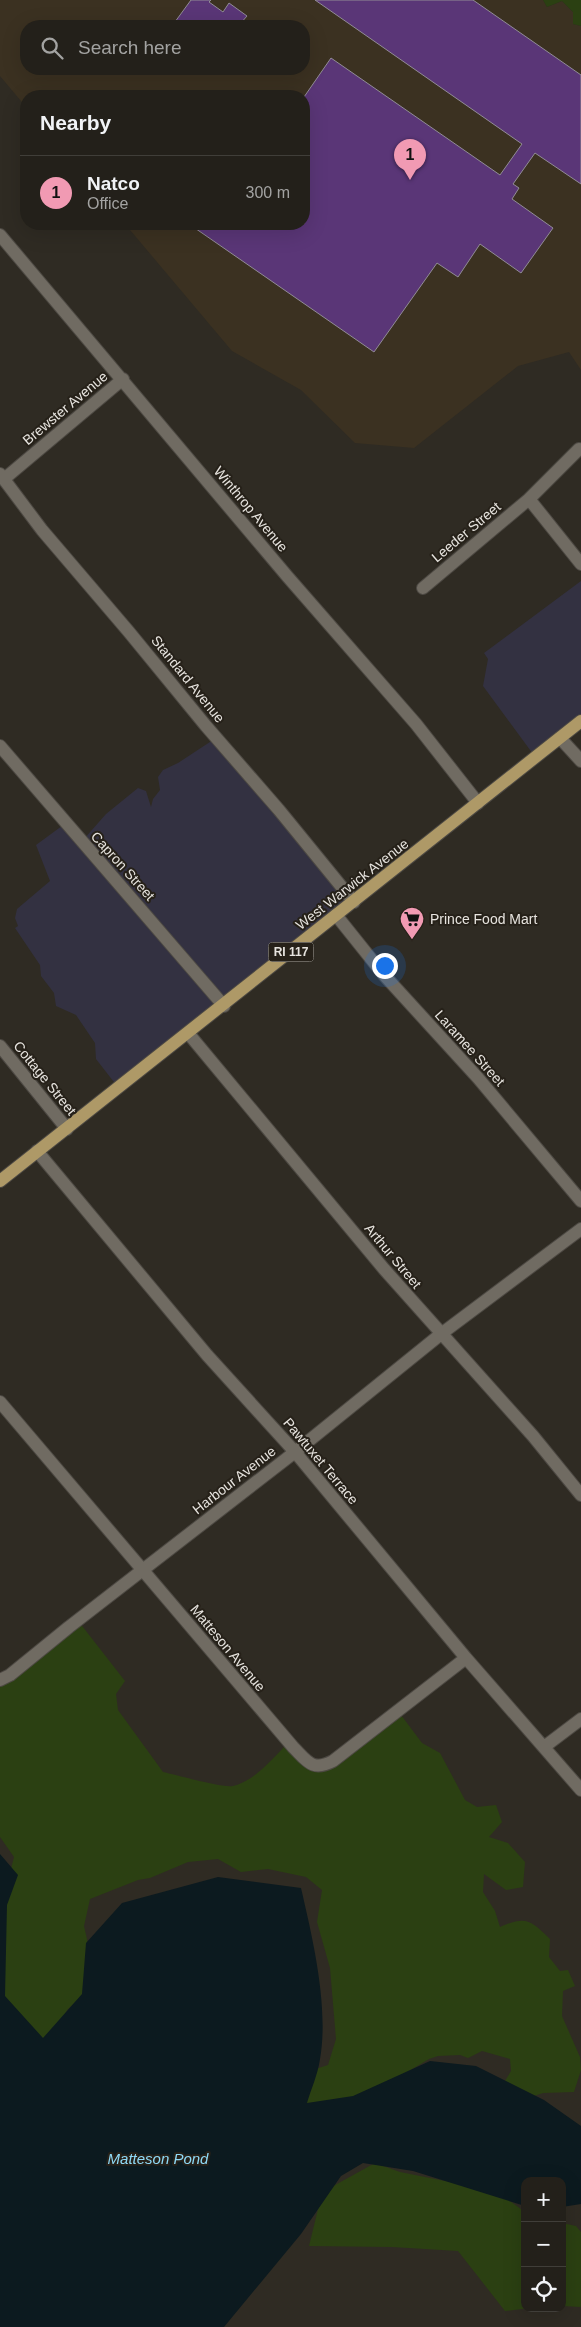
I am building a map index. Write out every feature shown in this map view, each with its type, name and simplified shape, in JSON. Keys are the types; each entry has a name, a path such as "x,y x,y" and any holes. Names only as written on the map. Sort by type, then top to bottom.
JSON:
{"main road":[{"name":"West Warwick Avenue","path":"0,1181 188,1032 224,1006 581,721"}],"street":[{"name":"Winthrop Avenue","path":"0,235 287,576 416,724 478,803"},
{"name":"Brewster Avenue","path":"2,477 123,380"},
{"name":"Leeder Street","path":"423,588 530,499 579,449"},
{"name":"Standard Avenue","path":"2,477 42,530 279,810 354,902"},
{"path":"530,499 581,564"},
{"path":"560,738 581,761"},
{"name":"Capron Street","path":"0,746 224,1006"},
{"name":"Laramee Street","path":"336,915 384,976 478,1078 581,1201"},
{"name":"Arthur Street","path":"188,1032 384,1269 533,1436 581,1495"},
{"name":"Cottage Street","path":"0,1046 67,1129"},
{"name":"Pawtuxet Terrace","path":"38,1151 207,1355 295,1452 466,1658 581,1790"},
{"name":"Harbour Avenue","path":"0,1680 10,1676 295,1452 441,1334 581,1229"},
{"name":"Matteson Avenue","path":"0,1402 293,1747 308,1762 315,1766 333,1761 466,1658"},
{"path":"544,1747 581,1719"}],"shaded area":[{"path":"0,0 543,0 547,7 562,1 573,12 573,24 581,26 581,370 569,352 518,366 414,448 355,443 301,390 232,351 130,230 310,230 310,90 20,90 20,100 0,76"},
{"path":"581,581 581,719 533,754 483,686 488,659 484,653"},
{"path":"216,738 351,898 117,1086 96,1059 95,1043 76,1015 56,1006 54,993 41,976 40,965 15,928 18,926 15,918 17,909 50,881 36,845 66,823 84,839 106,814 138,788 146,791 151,807 153,799 160,790 158,777 163,770 178,763"}],"green space":[{"path":"543,0 581,0 581,26 573,24 573,12 562,1 547,7"},
{"path":"79,1622 125,1681 116,1694 118,1710 163,1772 210,1783 233,1786 256,1774 288,1743 320,1764 398,1711 422,1743 440,1753 465,1800 477,1807 496,1805 502,1822 489,1837 508,1843 525,1862 523,1887 506,1890 484,1874 483,1892 495,1911 500,1927 517,1921 533,1924 550,1939 549,1957 560,1971 568,1970 575,1986 563,1991 562,2016 580,2057 581,2070 574,2092 543,2093 534,2096 505,2081 511,2071 510,2059 482,2051 468,2058 460,2055 438,2056 429,2059 333,2113 296,2102 306,2072 328,2065 336,2039 330,1968 317,1922 322,1890 306,1877 268,1869 241,1872 218,1859 188,1862 150,1878 138,1880 90,1899 84,1926 93,1966 84,1994 67,2010 59,2030 64,2072 9,2037 0,1951 5,1893 14,1857 0,1837 0,1679"},
{"path":"375,2163 400,2172 500,2194 521,2209 521,2309 505,2311 458,2251 392,2247 309,2246 319,2205 328,2189"},
{"path":"566,2224 576,2226 581,2232 581,2307 566,2306"}],"water":[{"name":"Matteson Pond","path":"0,1854 18,1875 7,1905 5,1996 43,2038 82,1994 86,1943 122,1903 218,1877 301,1888 318,1974 323,2018 319,2065 307,2103 353,2096 430,2061 476,2066 544,2100 581,2126 581,2204 566,2206 566,2177 521,2177 521,2205 413,2171 363,2163 341,2176 301,2234 224,2327 0,2327"}],"building":[{"path":"191,0 211,0 209,2 223,12 229,3 247,16 244,20 176,20"},
{"path":"315,0 473,0 581,75 581,184 535,153 513,184 519,188 512,199 553,228 521,273 480,244 458,277 437,263 374,352 198,230 310,230 309,90 331,58 500,175 522,144"}],"place":[{"name":"Natco","path":"410,180"},
{"name":"Prince Food Mart","path":"412,940"}]}
